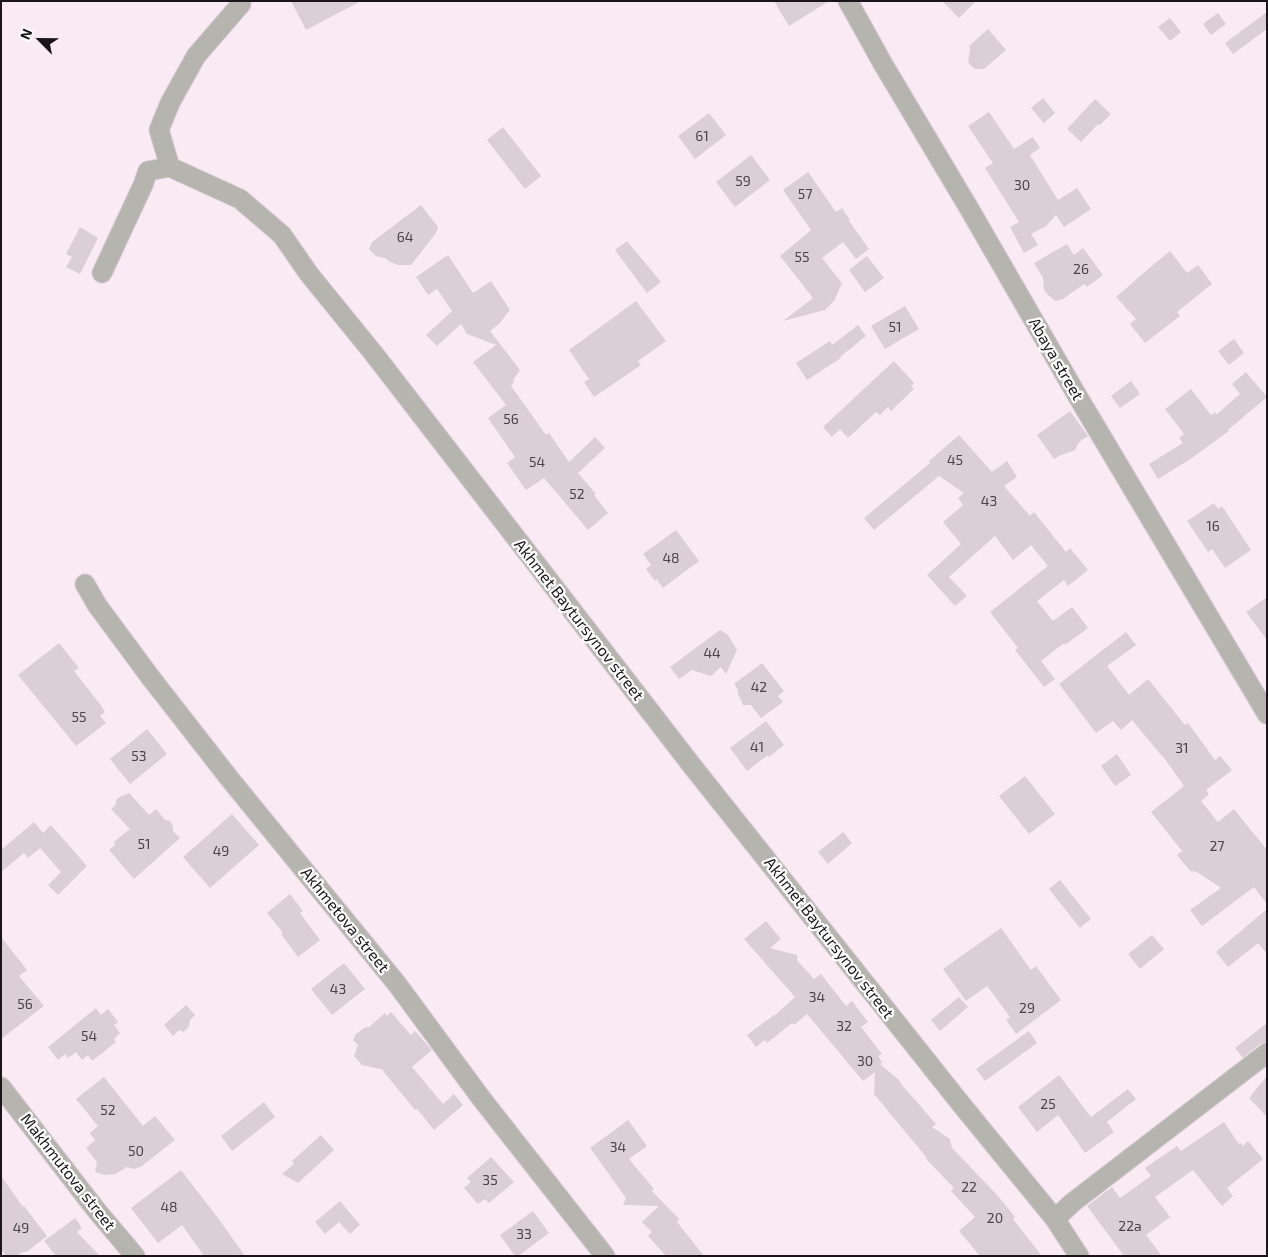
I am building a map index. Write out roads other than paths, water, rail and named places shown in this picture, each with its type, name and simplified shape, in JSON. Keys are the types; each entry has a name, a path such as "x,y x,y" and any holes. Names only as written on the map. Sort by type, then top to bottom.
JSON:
{"street":[{"name":"Abaya street","path":"848,1 1073,388 1267,714"},
{"path":"102,273 143,184 148,171 155,138 170,103 196,56 243,2"},
{"path":"148,171 170,167 159,130"},
{"name":"Akhmet Baytursynov street","path":"170,167 240,199 282,234 309,274 374,354 693,767 954,1096 1055,1219 1079,1256"},
{"name":"Akhmetova street","path":"85,584 96,605 151,678 229,778 397,984 482,1098 605,1256"},
{"path":"1055,1219 1072,1203 1267,1053"},
{"name":"Makhmutova street","path":"1,1086 97,1211 135,1256"}]}
